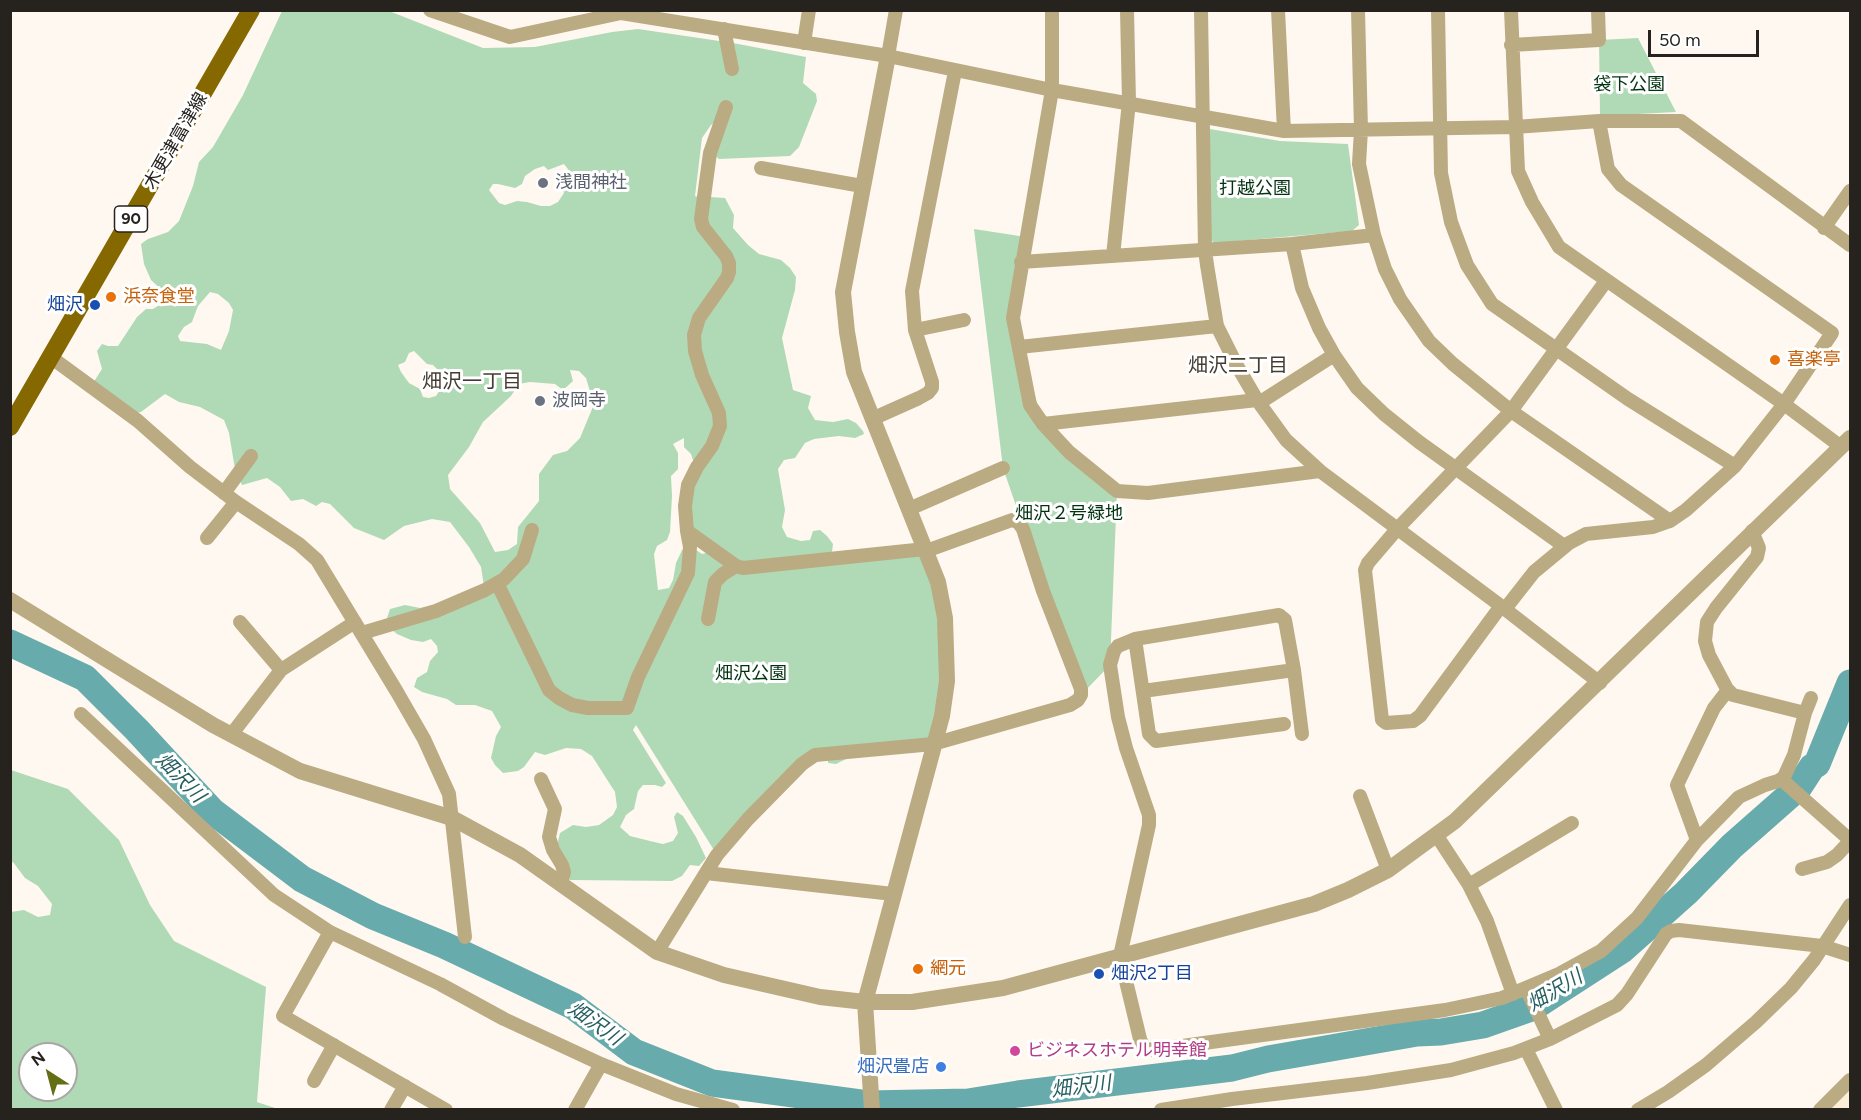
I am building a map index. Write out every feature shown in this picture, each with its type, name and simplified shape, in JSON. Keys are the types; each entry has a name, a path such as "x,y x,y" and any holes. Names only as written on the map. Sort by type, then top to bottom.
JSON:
{"main road":[{"name":"木更津富津線","path":"10,427 52,358 251,10"}],"street":[{"path":"430,10 510,37 621,13 679,17 724,29 888,56 1052,90 1284,131 1515,127 1599,121 1681,121 1824,228 1851,245"},
{"path":"804,43 809,10"},
{"path":"872,1110 865,1002 942,716 947,681 945,618 938,582 854,372 843,292 896,10"},
{"path":"1052,10 1052,90 1013,318 1030,405 1043,424 1070,452 1117,491 1148,493 1320,471"},
{"path":"1113,256 1129,102 1127,10"},
{"path":"1201,10 1205,250 1218,326 1258,402 1286,440 1320,471 1600,682"},
{"path":"1278,10 1284,131"},
{"path":"1358,10 1361,130 1359,164 1374,235 1385,269 1415,323 1429,341 1453,364 1511,411 1670,521"},
{"path":"1438,10 1441,173 1451,222 1467,265 1492,304 1628,399 1735,466"},
{"path":"10,600 231,735 300,771 452,818 520,855 657,952 745,980 820,997 865,1002 912,1002 1003,988 1314,904 1388,870 1455,821 1845,442 1784,404 1560,247 1533,202 1518,171 1511,10"},
{"path":"1511,45 1599,40 1598,10"},
{"path":"724,29 732,69"},
{"path":"872,419 919,398 932,388 915,330 912,291 955,71"},
{"path":"497,583 549,690 572,705 588,708 627,708 638,677 688,573 690,546 685,506 688,485 712,446 720,426 719,413 702,375 695,351 694,335 699,318 729,272 726,256 703,227 701,219 710,153 726,107"},
{"path":"1599,121 1608,169 1621,185 1832,333 1784,404 1735,466 1697,501 1670,521 1641,529 1586,534 1564,546 1534,572 1503,607 1420,716 1413,721 1386,723 1382,720 1365,570 1368,563 1398,528 1511,411 1606,281"},
{"path":"761,168 862,186"},
{"path":"1824,228 1851,192"},
{"path":"1022,262 1292,244 1374,235"},
{"path":"1292,244 1302,288 1319,328 1357,388 1384,414 1564,546"},
{"path":"915,330 964,320"},
{"path":"1019,347 1218,326"},
{"path":"1043,424 1258,402 1334,355"},
{"path":"52,358 138,421 190,467 224,493 299,544 317,560 424,740 449,794 465,937"},
{"path":"224,493 251,456"},
{"path":"909,509 1003,468"},
{"path":"207,538 236,502"},
{"path":"657,952 717,855 748,819 802,764 814,755 933,744 1070,705 1081,695 1081,688 1042,591 1023,529 1018,522 1012,520 926,550 743,568 736,566 687,531"},
{"path":"231,735 280,670 359,628 436,611 485,590 504,579 523,559 531,530"},
{"path":"1752,531 1759,548 1757,557 1707,622 1705,632 1709,655 1728,690 1743,698 1804,713"},
{"path":"708,619 715,582 736,566"},
{"path":"1302,734 1285,620 1279,615 1135,639 1118,646 1114,651 1110,665 1118,717 1149,815 1149,825 1120,956 1140,1040 1144,1048 1153,1050 1445,1010 1519,991 1559,974 1600,951 1637,918 1697,840 1738,797 1781,779 1794,755 1804,713 1811,698"},
{"path":"240,622 280,670"},
{"path":"1135,639 1149,734 1156,741 1284,724"},
{"path":"1143,691 1294,670"},
{"path":"1697,840 1677,785 1714,708 1728,690"},
{"path":"81,714 274,895 330,932 440,984 504,1019 601,1064 676,1094 733,1110"},
{"path":"1781,779 1851,840 1827,862 1802,869"},
{"path":"541,780 555,809 549,837 564,872 561,884"},
{"path":"1360,796 1388,870"},
{"path":"1469,885 1572,823"},
{"path":"1437,836 1469,885 1519,991 1550,1039"},
{"path":"706,873 893,894"},
{"path":"1638,1110 1706,1065 1791,988 1814,960 1851,905"},
{"path":"1161,1110 1233,1104 1452,1070 1526,1049 1617,1005 1666,934 1671,931 1822,946 1851,955"},
{"path":"330,932 283,1016 446,1110"},
{"path":"314,1081 334,1045"},
{"path":"1526,1049 1556,1110"},
{"path":"575,1110 601,1064"},
{"path":"1820,1110 1851,1080"},
{"path":"391,1110 405,1086"}],"shaded area":[{"path":"1850,1086 1850,1109 1826,1109"}],"green space":[{"name":"畑沢公園","path":"282,11 389,11 483,48 535,47 638,29 733,43 806,57 803,83 816,94 817,101 799,147 790,156 719,159 712,153 715,122 702,138 695,196 725,198 734,215 733,228 748,245 759,254 781,260 790,268 796,277 795,290 782,338 793,390 811,396 808,408 815,420 833,422 848,419 856,423 864,434 855,438 839,436 814,439 805,443 795,458 784,460 778,469 785,510 782,527 787,537 801,541 810,540 813,531 820,530 827,536 833,544 832,552 809,557 925,549 947,660 933,744 848,758 836,764 828,763 828,760 802,764 717,855 636,725 633,730 666,783 662,787 643,785 638,791 634,809 626,815 620,827 630,836 663,844 673,841 678,833 674,817 677,812 683,816 706,858 699,866 690,865 682,876 672,881 570,880 557,845 560,833 573,825 586,827 599,825 613,815 617,807 615,792 592,756 581,749 566,748 545,755 535,752 524,767 518,771 503,773 491,758 496,736 501,727 492,711 475,705 456,705 447,699 422,692 414,687 417,678 427,672 430,661 438,652 437,646 431,639 423,642 397,634 391,629 387,618 390,609 405,605 420,608 441,603 484,586 481,567 450,522 432,519 404,526 384,540 354,528 330,504 322,502 316,506 303,499 291,501 280,487 267,478 242,485 235,469 229,433 224,420 200,407 179,402 165,394 141,412 131,414 93,383 102,369 97,351 102,344 118,346 137,317 146,309 153,309 166,301 165,293 151,280 144,264 141,244 168,232 179,221 193,186 199,162 213,147 243,95","holes":["564,164 574,177 573,181 562,188 564,193 558,202 550,206 517,201 505,205 499,203 489,190 493,184 515,188 522,184 525,176 535,169 544,166 548,170","210,292 218,294 229,303 233,310 229,331 221,350 207,344 180,341 178,336 184,327 192,322 198,306","414,351 427,364 433,365 444,376 448,386 440,390 436,396 423,397 420,389 409,383 398,365 405,362 409,353","570,370 579,371 586,378 592,398 592,409 580,438 567,451 553,455 539,474 539,501 518,527 517,544 508,550 495,552 480,523 450,489 448,475 469,447 483,422 511,396 519,384 530,382 555,384 563,390 573,381","684,438 684,447 691,454 694,463 684,526 710,552 702,554 690,546 682,550 669,588 658,590 654,554 657,546 667,540 670,532 671,476 678,469 678,453 673,444"]},
{"name":"袋下公園","path":"1638,38 1676,112 1600,116 1599,40"},
{"name":"打越公園","path":"1204,128 1280,141 1348,144 1359,225 1352,231 1214,243 1205,233"},
{"name":"畑沢２号緑地","path":"974,229 1026,237 1013,318 1043,424 1117,491 1110,665 1081,695 1003,468"},
{"path":"11,770 68,789 119,840 150,905 174,941 266,987 257,1102 278,1109 11,1109 11,912 24,910 38,917 50,915 52,904 38,886 25,878 13,862 11,863"}],"waterway":[{"name":"畑沢川","path":"10,643 85,678 212,811 302,879 373,916 444,945 573,1006 634,1052 712,1083 868,1104 968,1102 1232,1068 1268,1059 1417,1033 1441,1032 1483,1025 1534,1007 1622,950 1686,893 1732,846 1799,787 1812,767 1817,764 1850,683"}],"place":[{"name":"浅間神社","path":"543,183"},
{"name":"浜奈食堂","path":"111,297"},
{"name":"畑沢","path":"95,305"},
{"name":"喜楽亭","path":"1775,360"},
{"name":"波岡寺","path":"540,401"},
{"name":"網元","path":"918,969"},
{"name":"畑沢2丁目","path":"1099,974"},
{"name":"ビジネスホテル明幸館","path":"1015,1051"},
{"name":"畑沢畳店","path":"941,1067"}],"district":[{"name":"畑沢二丁目","path":"1238,366"},
{"name":"畑沢一丁目","path":"472,382"}]}
